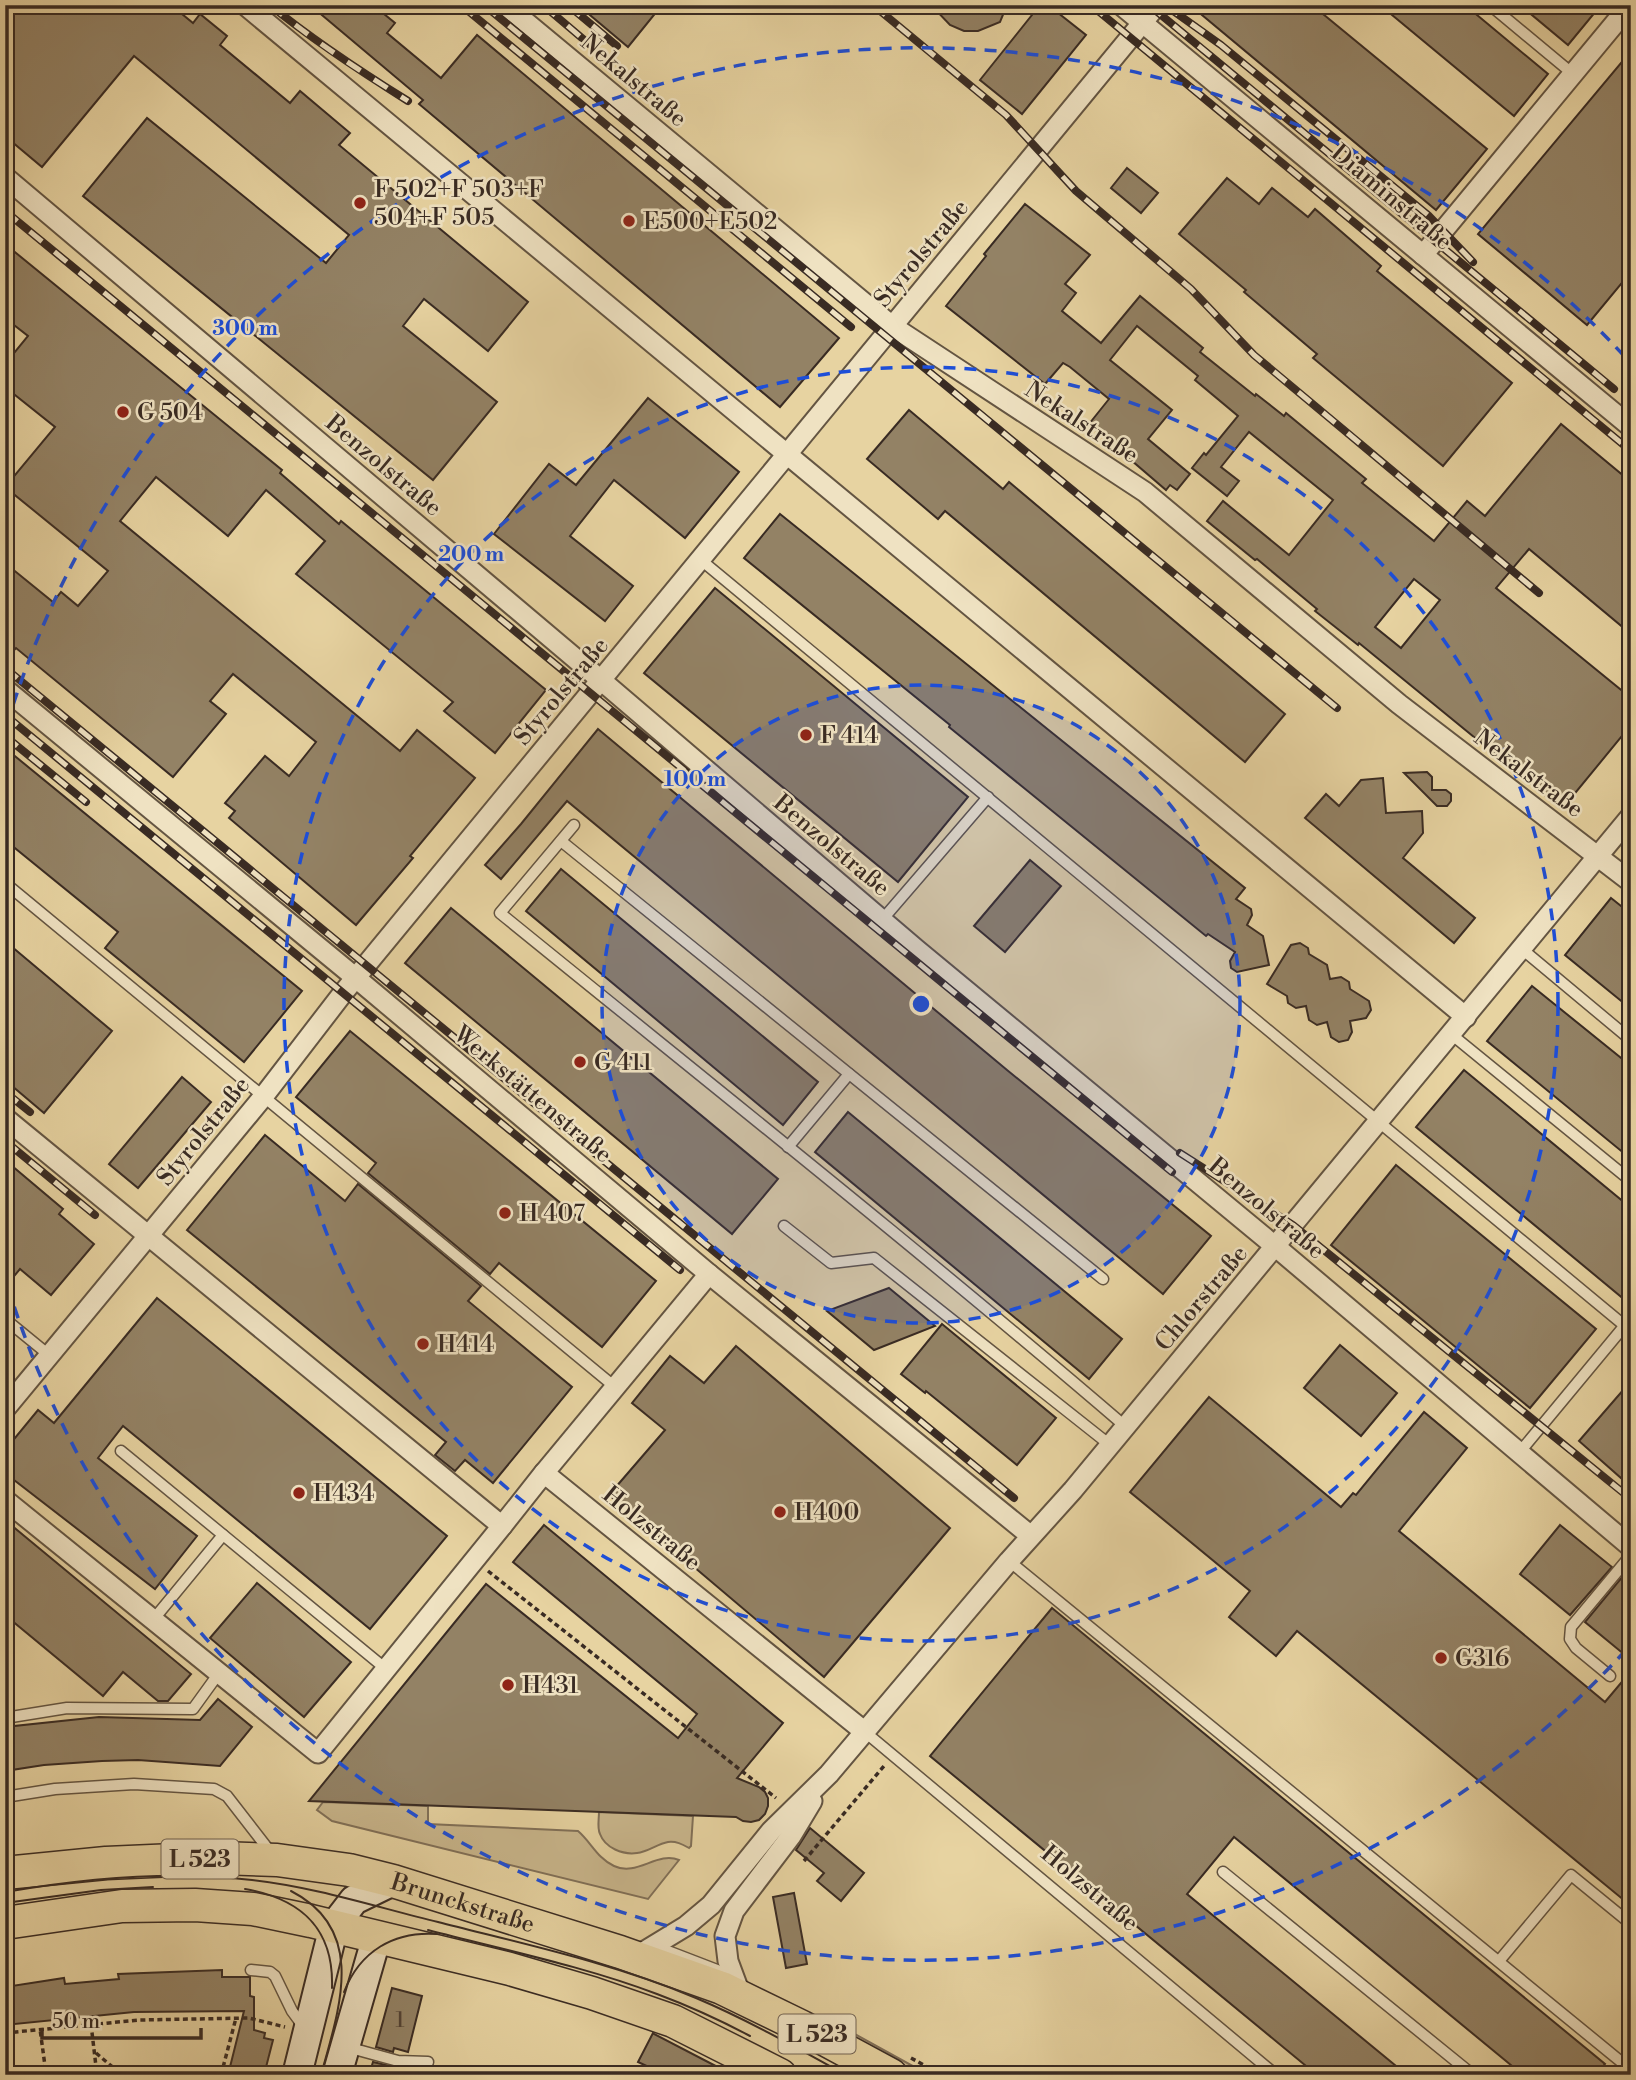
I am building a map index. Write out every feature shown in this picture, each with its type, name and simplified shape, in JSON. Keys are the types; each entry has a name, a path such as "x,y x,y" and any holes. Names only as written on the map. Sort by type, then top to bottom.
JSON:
{"main road":[{"name":"Brunckstraße","path":"5,1873 161,1859 277,1860 349,1870 393,1881 635,1957 732,1992 802,2026 891,2075"},
{"path":"297,2075 334,1926 354,1900 393,1881"},
{"name":"Brunckstraße","path":"5,1923 122,1906 195,1905 253,1909 510,1969 615,2001 673,2021 780,2075"},
{"path":"337,2075 377,1936"}],"street":[{"path":"245,5 1466,1017"},
{"name":"Nekalstraße","path":"505,5 892,326 1145,492 1399,704 1631,883"},
{"name":"Diaminstraße","path":"1121,5 1631,428"},
{"name":"Styrolstraße","path":"5,1409 1157,5"},
{"path":"1423,255 1630,5"},
{"name":"Benzolstraße","path":"5,177 882,920 1276,1247 1631,1547"},
{"name":"Werkstättenstraße","path":"5,689 709,1273 1031,1536"},
{"name":"Chlorstraße","path":"784,1831 1009,1561 1110,1446 1631,816"},
{"path":"5,1118 502,1526"},
{"path":"5,1500 318,1753 709,1273"},
{"name":"Holzstraße","path":"544,1473 865,1732"},
{"path":"635,1957 686,1926 711,1905 784,1831"},
{"path":"732,1992 725,1936 734,1911 784,1831"}],"lane":[{"path":"1490,5 1573,74"},
{"path":"701,560 1629,1325 1519,1453"},
{"path":"882,920 988,797"},
{"path":"574,825 499,913 788,1147 1125,1427"},
{"path":"561,841 1103,1279"},
{"path":"5,883 615,1387"},
{"path":"1522,949 1631,1040"},
{"path":"1451,1034 1631,1181"},
{"path":"788,1147 849,1074"},
{"path":"784,1226 831,1263 874,1258 1110,1446"},
{"path":"5,1319 49,1355"},
{"path":"121,1451 386,1669"},
{"path":"153,1620 223,1535"},
{"path":"1610,1676 1576,1648 1570,1639 1571,1628 1631,1555"},
{"path":"1009,1561 1628,2064 1617,2075"},
{"path":"5,1718 67,1708 194,1709 219,1673"},
{"name":"Holzstraße","path":"865,1732 1276,2075"},
{"path":"5,1797 55,1789 134,1784 214,1789 227,1796 277,1860"},
{"path":"1223,1872 1473,2075"},
{"path":"1499,1961 1571,1875 1631,1924"},
{"path":"251,1970 270,1972 275,1976 307,2034"},
{"path":"345,2046 398,2061 428,2062"}],"path":[{"path":"473,1560 779,1800"},
{"path":"804,1861 892,1755"},
{"path":"221,2075 236,2018"},
{"path":"5,2033 139,2020 249,2018 307,2034"},
{"path":"91,2024 97,2075"},
{"path":"36,2075 45,2066 40,2029"},
{"path":"94,2051 122,2075"}],"shaded area":[{"path":"323,1802 428,1806 428,1824 578,1831 603,1859 622,1869 663,1859 679,1860 648,1899 332,1821 317,1810"},
{"path":"599,1812 693,1816 691,1846 689,1848 668,1842 641,1852 620,1852 602,1839"},
{"path":"833,2022 929,2075 918,2075 830,2027"}],"building":[{"path":"5,5 171,5 193,23 200,14 227,36 220,45 290,103 300,91 350,133 339,145 528,302 488,351 424,299 403,326 497,402 433,480 83,196 147,118 326,263 349,235 134,56 42,167 5,136"},
{"name":"E500+E502","path":"310,5 373,5 395,23 387,33 441,78 477,35 839,338 780,407 419,104 423,100"},
{"path":"578,5 662,5 628,47"},
{"path":"931,5 1007,5 1000,22 978,31 964,31 950,25"},
{"path":"1040,5 1048,5 1086,35 1022,114 980,80"},
{"path":"1190,5 1312,5 1487,149 1436,210"},
{"path":"1380,5 1465,5 1548,74 1514,116"},
{"path":"1520,5 1601,5 1568,45"},
{"path":"1631,51 1631,272 1587,325 1478,234"},
{"path":"1127,168 1158,193 1141,213 1111,188"},
{"path":"1227,178 1259,204 1272,188 1308,217 1315,209 1381,266 1377,271 1512,383 1443,466 1313,358 1317,354 1179,234"},
{"path":"1025,204 1090,255 1065,284 1076,293 1062,311 1101,343 1140,296 1203,348 1200,352 1255,396 1256,394 1284,416 1286,413 1366,479 1362,483 1434,541 1467,501 1485,516 1561,424 1631,482 1631,634 1529,549 1496,588 1631,698 1631,725 1562,809 1207,521 1223,501 1289,555 1333,500 1249,432 1221,467 1239,481 1227,496 1192,468 1238,416 1195,380 1198,376 1137,326 1110,360 1172,410 1148,439 1190,474 1177,490 1170,485 1166,490 1089,424 1109,399 1063,363 1045,384 946,306 986,256 984,254","holes":["1414,579 1440,600 1401,648 1375,627"]},
{"path":"5,244 282,470 280,473 339,524 341,521 546,690 495,753 444,711 453,702 296,574 325,541 266,490 228,536 156,477 120,521 400,751 417,730 475,778 410,856 413,858 356,925 229,818 235,811 225,803 265,756 289,776 316,742 233,674 210,701 226,714 173,777 16,648 5,660 5,563 53,602 61,592 78,606 108,571 5,487 55,427 5,387 5,364 28,336 5,318"},
{"path":"648,398 739,472 685,538 614,480 570,536 633,586 605,621 494,534 549,464 576,485"},
{"path":"909,410 1003,489 1009,482 1285,714 1245,762 945,511 938,519 867,459"},
{"path":"780,514 1245,888 1236,899 1251,909 1252,915 1247,925 1263,936 1269,965 1237,972 1231,968 1230,961 1235,952 1208,934 1206,936 744,558"},
{"name":"F 414","path":"715,588 968,797 898,882 644,673"},
{"path":"598,729 1211,1236 1163,1294 567,801 501,879 485,865"},
{"path":"5,748 302,991 244,1062 105,948 118,932 5,840"},
{"path":"1427,772 1432,777 1432,790 1446,790 1451,794 1451,801 1447,806 1437,806 1404,773"},
{"path":"1383,778 1386,813 1422,811 1423,833 1403,858 1475,918 1454,943 1305,818 1326,794 1339,806 1361,780"},
{"path":"1030,860 1061,886 1005,952 974,926"},
{"path":"561,869 818,1082 783,1125 526,911"},
{"path":"1611,898 1631,914 1631,1009 1565,955"},
{"name":"G 411","path":"451,908 778,1179 732,1234 405,963"},
{"path":"5,941 112,1031 44,1113 5,1080"},
{"path":"1300,943 1308,948 1309,954 1327,965 1330,979 1341,977 1349,982 1350,989 1369,1001 1371,1010 1366,1018 1350,1021 1352,1032 1348,1040 1339,1042 1331,1037 1327,1022 1317,1025 1309,1020 1306,1006 1296,1008 1288,1003 1287,996 1267,984 1291,945"},
{"path":"1532,986 1631,1066 1631,1159 1487,1041"},
{"name":"H 407","path":"350,1031 656,1281 602,1347 499,1263 490,1274 368,1173 376,1163 296,1097"},
{"path":"1464,1070 1631,1208 1631,1305 1416,1127"},
{"path":"182,1077 211,1102 138,1188 109,1164"},
{"path":"848,1112 1122,1339 1089,1379 815,1152"},
{"name":"H414","path":"265,1135 345,1201 358,1184 481,1286 468,1301 572,1387 493,1483 465,1460 455,1471 435,1455 446,1442 187,1230"},
{"path":"5,1160 63,1209 59,1214 94,1244 51,1295 20,1269 5,1287"},
{"path":"1396,1165 1596,1329 1530,1408 1331,1245"},
{"path":"889,1288 935,1326 874,1350 827,1311"},
{"name":"H434","path":"157,1298 447,1536 370,1629 123,1426 98,1458 197,1536 155,1589 5,1473 5,1450 38,1410 54,1423"},
{"path":"942,1324 1056,1418 1017,1465 901,1374"},
{"path":"1340,1345 1397,1393 1361,1436 1304,1388"},
{"name":"H400","path":"736,1346 950,1528 824,1677 609,1495 665,1430 632,1403 670,1356 704,1383"},
{"path":"1631,1381 1631,1467 1621,1478 1579,1441"},
{"path":"1209,1397 1341,1507 1353,1493 1356,1495 1424,1412 1467,1448 1399,1531 1605,1702 1631,1671 1631,1906 1297,1631 1276,1656 1229,1617 1250,1591 1130,1492"},
{"path":"5,1520 191,1674 168,1701 158,1701 123,1672 103,1696 5,1615"},
{"name":"H431","path":"544,1525 783,1723 737,1778 765,1792 768,1806 759,1820 751,1822 736,1817 309,1801 486,1584 678,1738 697,1714 513,1562"},
{"path":"1560,1525 1612,1567 1570,1615 1520,1574"},
{"path":"1623,1576 1631,1582 1631,1660 1585,1622"},
{"path":"257,1583 351,1662 304,1717 210,1638"},
{"path":"1052,1608 1605,2064 1596,2075 1523,2075 1234,1837 1187,1894 1407,2075 1317,2075 930,1756"},
{"path":"218,1699 252,1727 220,1766 138,1760 44,1765 5,1771 5,1727 99,1717 200,1720"},
{"path":"810,1828 864,1873 841,1901 817,1881 824,1873 796,1850"},
{"path":"794,1893 807,1964 786,1968 773,1897"},
{"path":"222,1970 222,1977 250,1977 250,1996 254,1997 254,2030 265,2033 264,2038 273,2040 264,2075 228,2075 244,2011 134,2012 5,2025 5,1987 64,1978 65,1984 119,1979 118,1974"},
{"path":"392,1988 422,1996 408,2052 394,2048 393,2052 376,2047"},
{"path":"653,2033 733,2075 666,2075 638,2062"},
{"path":"373,2062 390,2066 387,2075 369,2075"}],"tram line":[{"path":"5,1892 97,1879 159,1876 252,1880 322,1892 536,1946 633,1974 734,2016 846,2075"},
{"path":"5,1903 101,1890 153,1887"},
{"path":"245,1889 283,1900 311,1920 327,1949 332,1988"},
{"path":"291,1891 315,1907 331,1927 339,1949 342,1973 340,1998 321,2075"},
{"path":"428,1930 629,1984 693,2008 750,2036"},
{"path":"344,1992 359,1965 380,1946 407,1936 437,1934"}],"railway":[{"path":"270,5 337,55 408,101"},
{"path":"461,5 851,327"},
{"path":"484,5 1337,708"},
{"path":"543,5 589,44"},
{"path":"568,5 617,46"},
{"path":"873,5 1006,115 1076,191 1191,289 1254,355 1539,593"},
{"path":"1091,5 1631,451"},
{"path":"1149,5 1614,389"},
{"path":"1165,5 1221,45 1428,215 1473,262"},
{"path":"5,211 1172,1172"},
{"path":"5,668 1014,1498"},
{"path":"5,715 680,1270"},
{"path":"5,736 86,802"},
{"path":"5,1092 30,1112"},
{"path":"5,1141 95,1215"},
{"path":"1180,1153 1293,1225 1631,1499"}],"place":[{"name":"F 502+F 503+F 504+F 505","path":"360,203"},
{"name":"E500+E502","path":"629,221"},
{"name":"G 504","path":"123,412"},
{"name":"F 414","path":"806,735"},
{"name":"G 411","path":"580,1062"},
{"name":"H 407","path":"505,1213"},
{"name":"H414","path":"423,1344"},
{"name":"H434","path":"299,1493"},
{"name":"H400","path":"780,1512"},
{"name":"G316","path":"1441,1658"},
{"name":"H431","path":"508,1685"}]}
